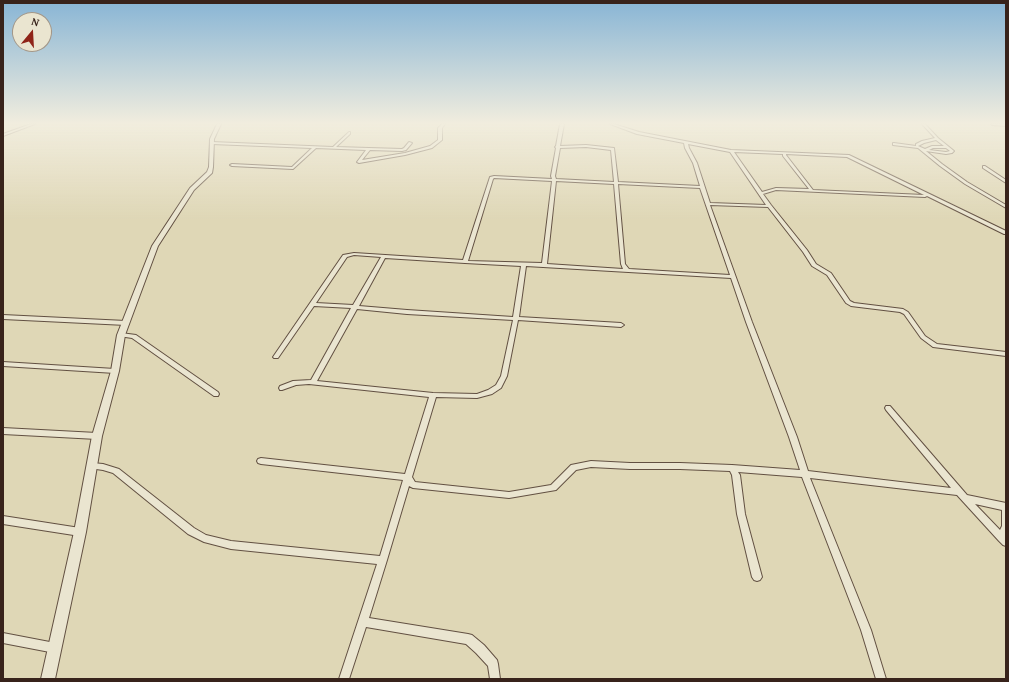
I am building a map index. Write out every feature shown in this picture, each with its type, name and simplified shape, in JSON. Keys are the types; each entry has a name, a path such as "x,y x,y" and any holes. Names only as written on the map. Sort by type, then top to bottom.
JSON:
{"street":[{"path":"48,679 80,532 97,436 115,372 121,335 155,246 183,202 209,172 211,167 211,156"},
{"path":"232,165 293,168 306,156"},
{"path":"364,156 359,162 394,156"},
{"path":"544,265 557,156"},
{"path":"614,156 623,264 627,270"},
{"path":"691,156 695,163 749,322 793,437 805,474 866,630 881,679"},
{"path":"734,156 769,206 805,251 814,265 829,274 848,302 853,305 901,310 906,313 923,337 935,346 1006,354"},
{"path":"785,156 812,191"},
{"path":"842,156 848,156 1006,233"},
{"path":"931,156 966,183 1006,207"},
{"path":"253,166 260,161"},
{"path":"984,167 1006,182"},
{"path":"465,262 491,178 494,177 702,187"},
{"path":"761,193 776,189 928,196"},
{"path":"708,204 769,206"},
{"path":"276,357 345,256 354,254 465,262 544,265 734,277"},
{"path":"313,382 384,256"},
{"path":"282,388 295,383 313,382 433,395 484,395 499,386 504,376 516,318 524,265"},
{"path":"312,304 621,325"},
{"path":"3,317 126,322"},
{"path":"121,335 127,334 134,336 216,394"},
{"path":"3,364 115,372"},
{"path":"344,679 383,560 433,395"},
{"path":"888,408 959,492 1004,540"},
{"path":"3,431 97,436"},
{"path":"261,461 408,477"},
{"path":"408,477 413,485 509,495 553,488 574,467 591,464 680,466 732,468 805,474 959,492"},
{"path":"92,466 103,466 116,471 191,532 204,538 231,545 383,560"},
{"path":"732,468 736,475 741,514 757,577"},
{"path":"966,498 1006,507 1004,540"},
{"path":"3,520 80,532"},
{"path":"363,622 468,639 480,649 493,664 495,679"},
{"path":"3,638 55,648"}]}
